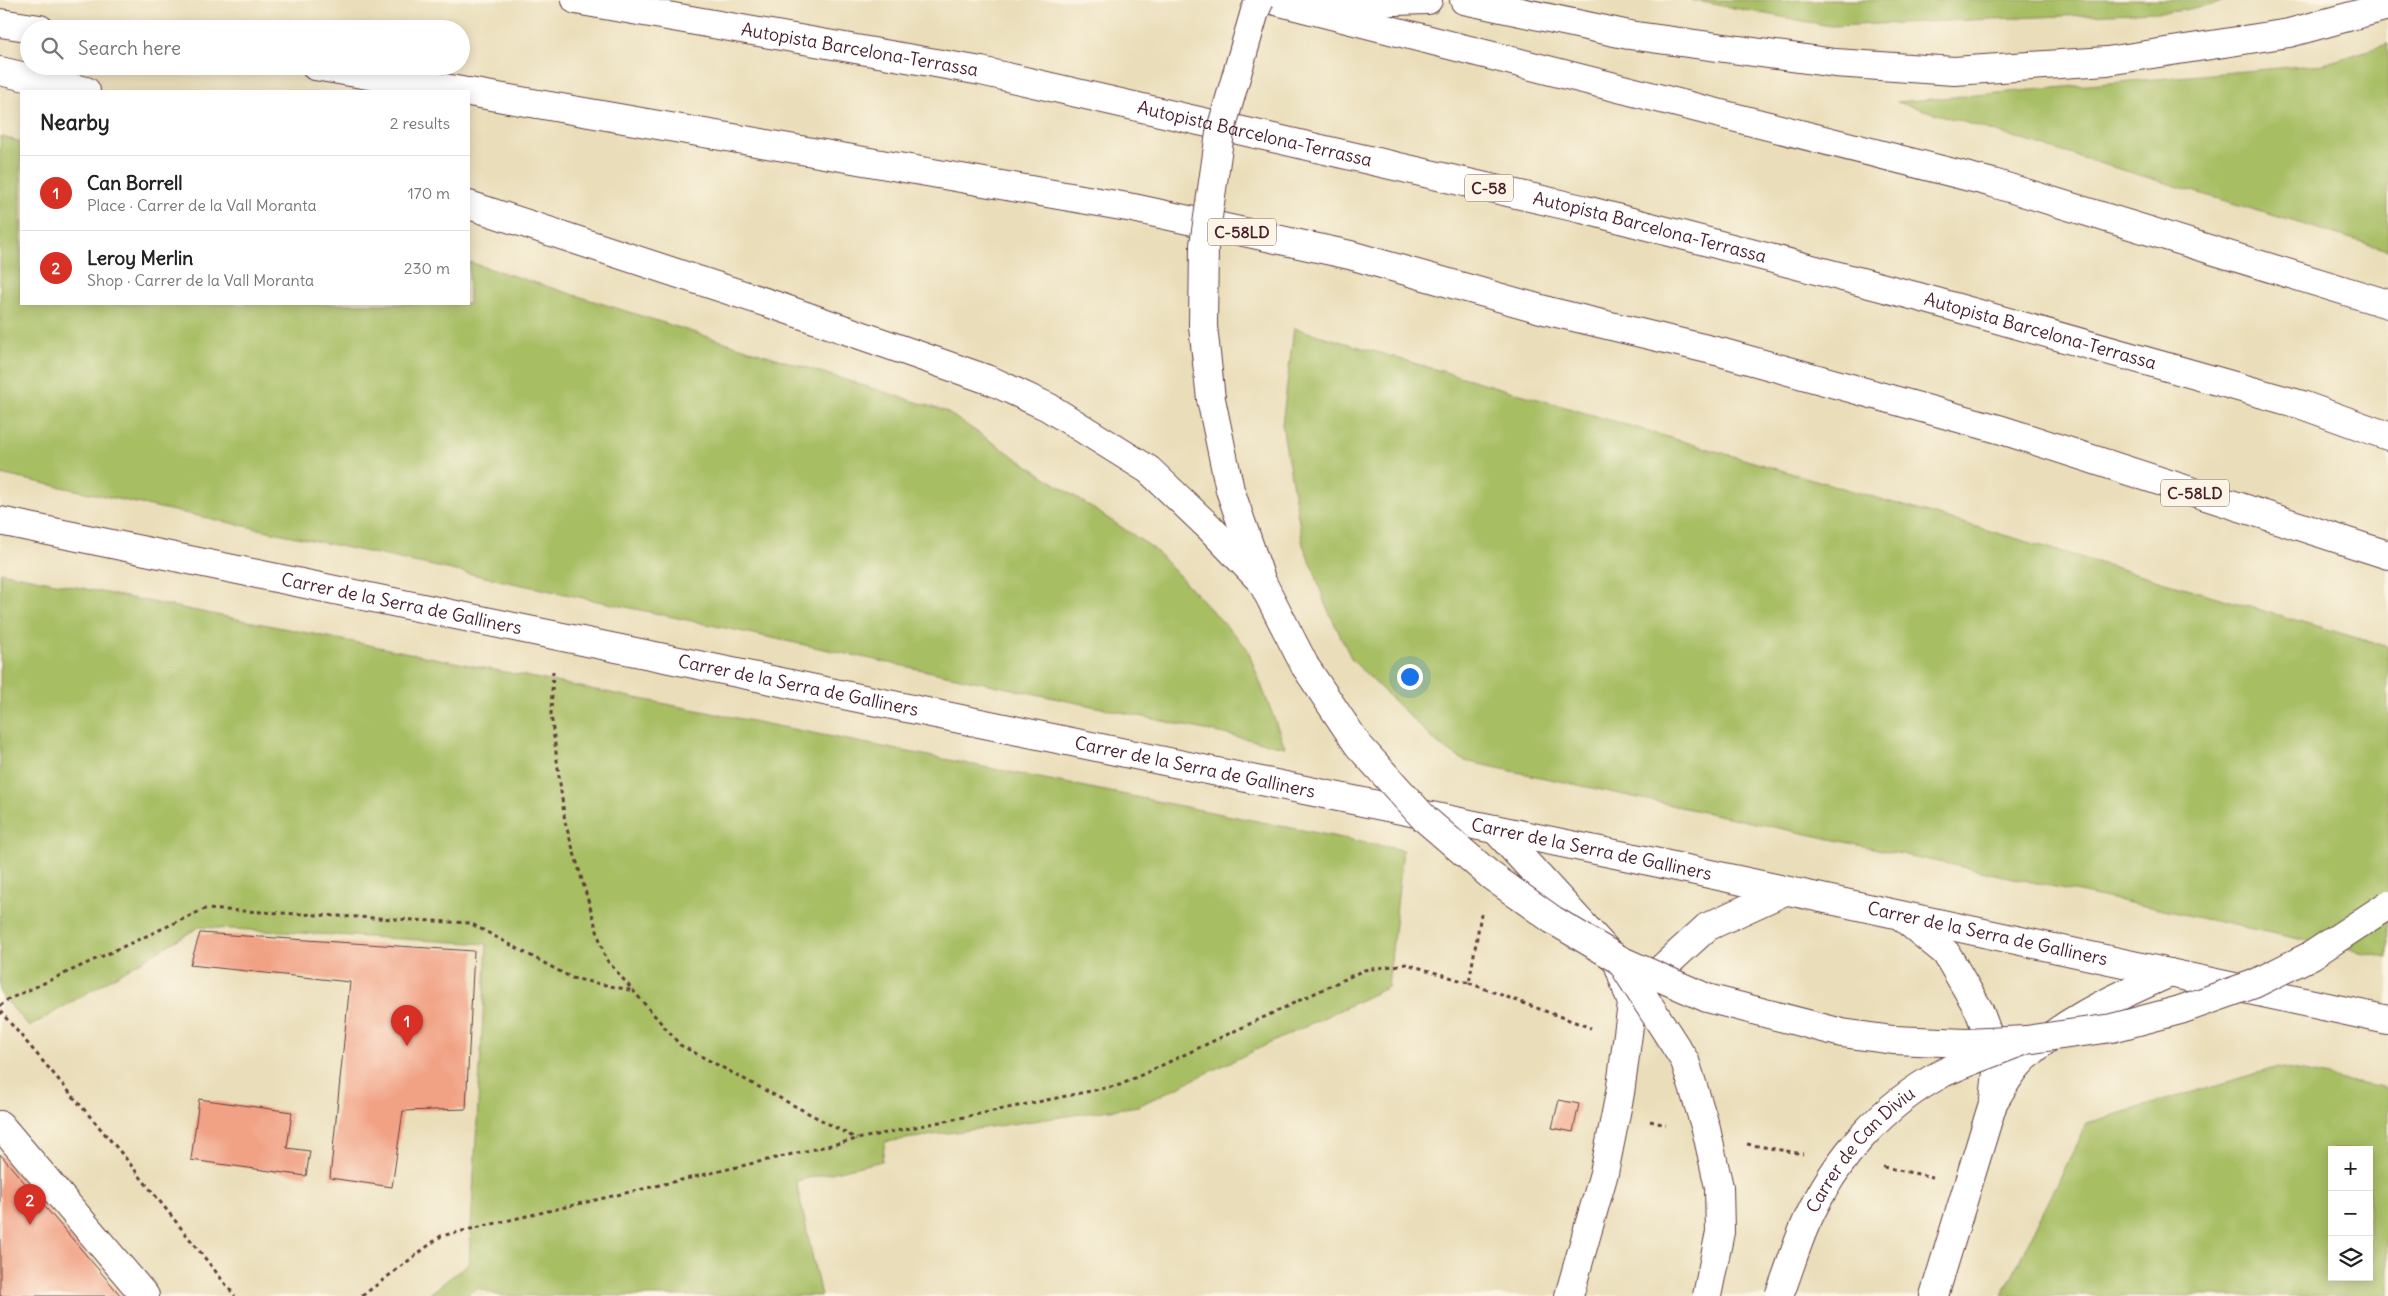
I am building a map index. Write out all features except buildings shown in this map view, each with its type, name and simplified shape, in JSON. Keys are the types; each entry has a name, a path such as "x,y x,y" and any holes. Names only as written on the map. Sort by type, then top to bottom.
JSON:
{"main road":[{"name":"Autopista Barcelona-Terrassa","path":"576,0 982,71 1582,209 1929,300 2302,405 2388,436"},
{"path":"1260,0 1255,11 1220,133 1204,245 1204,326 1211,399 1230,490 1262,582 1305,666 1358,745 1425,818 1498,881 1553,920 1620,960 1707,998 1842,1033 1893,1040 1968,1043 2026,1040 2112,1028 2180,1010 2254,984 2312,955 2388,905"},
{"path":"1283,2 1428,0"},
{"path":"1464,0 1628,35 1834,64 1954,71 2108,61 2290,33 2388,6"},
{"path":"1283,2 1993,183 2388,304"},
{"path":"0,23 20,26"},
{"path":"0,71 82,90"},
{"path":"368,75 456,90"},
{"name":"C-58LD","path":"470,92 1133,208 1350,255 1548,311 1720,352 2002,430 2388,555"},
{"path":"470,205 777,306 992,381 1048,407 1096,435 1149,470 1203,521 1262,582"},
{"name":"Carrer de la Serra de Galliners","path":"0,521 1496,830 2388,1020"},
{"path":"1496,830 1618,963 1632,1004 1620,1093 1604,1173 1569,1296"},
{"path":"1632,1004 1659,971 1707,928 1785,891"},
{"path":"1898,915 1946,953 1979,1010 1998,1062 1994,1100 1934,1296"},
{"path":"1620,960 1685,1061 1706,1129 1718,1187 1720,1232 1706,1296"},
{"path":"1994,1100 2020,1063 2066,1025 2102,1004 2170,973"},
{"name":"Carrer de Can Diviu","path":"1780,1296 1807,1221 1841,1159 1876,1122 1911,1092 1944,1072 2026,1040"},
{"path":"0,1125 145,1296"}],"path":[{"path":"554,635 551,714 566,822 605,958 680,1045 857,1139"},
{"path":"362,1296 441,1236 857,1139 1120,1085 1364,970 1407,964 1469,982 1483,906"},
{"path":"0,1006 7,1000 205,908 470,923 572,978 634,991"},
{"path":"0,1012 123,1155 235,1296"}],"green space":[{"path":"1691,0 2230,0 2179,11 1830,26"},
{"path":"2388,44 2388,250 1897,102 2324,64"},
{"path":"0,136 20,142 20,305 470,305 470,262 945,411 1153,548 1247,648 1285,747 0,474"},
{"path":"1294,328 2388,647 2388,958 1465,761 1438,744 1352,660 1325,604 1303,545 1282,425"},
{"path":"0,572 1403,850 1388,987 1138,1106 885,1142 882,1161 796,1181 821,1296 500,1296 478,1288 464,1296 427,1296 469,1263 487,944 199,927 29,1027 0,993"},
{"path":"2278,1067 2388,1089 2388,1296 2002,1296 2087,1123"}],"place":[{"name":"Can Borrell","path":"407,1046"},
{"name":"Leroy Merlin","path":"30,1225"}]}
